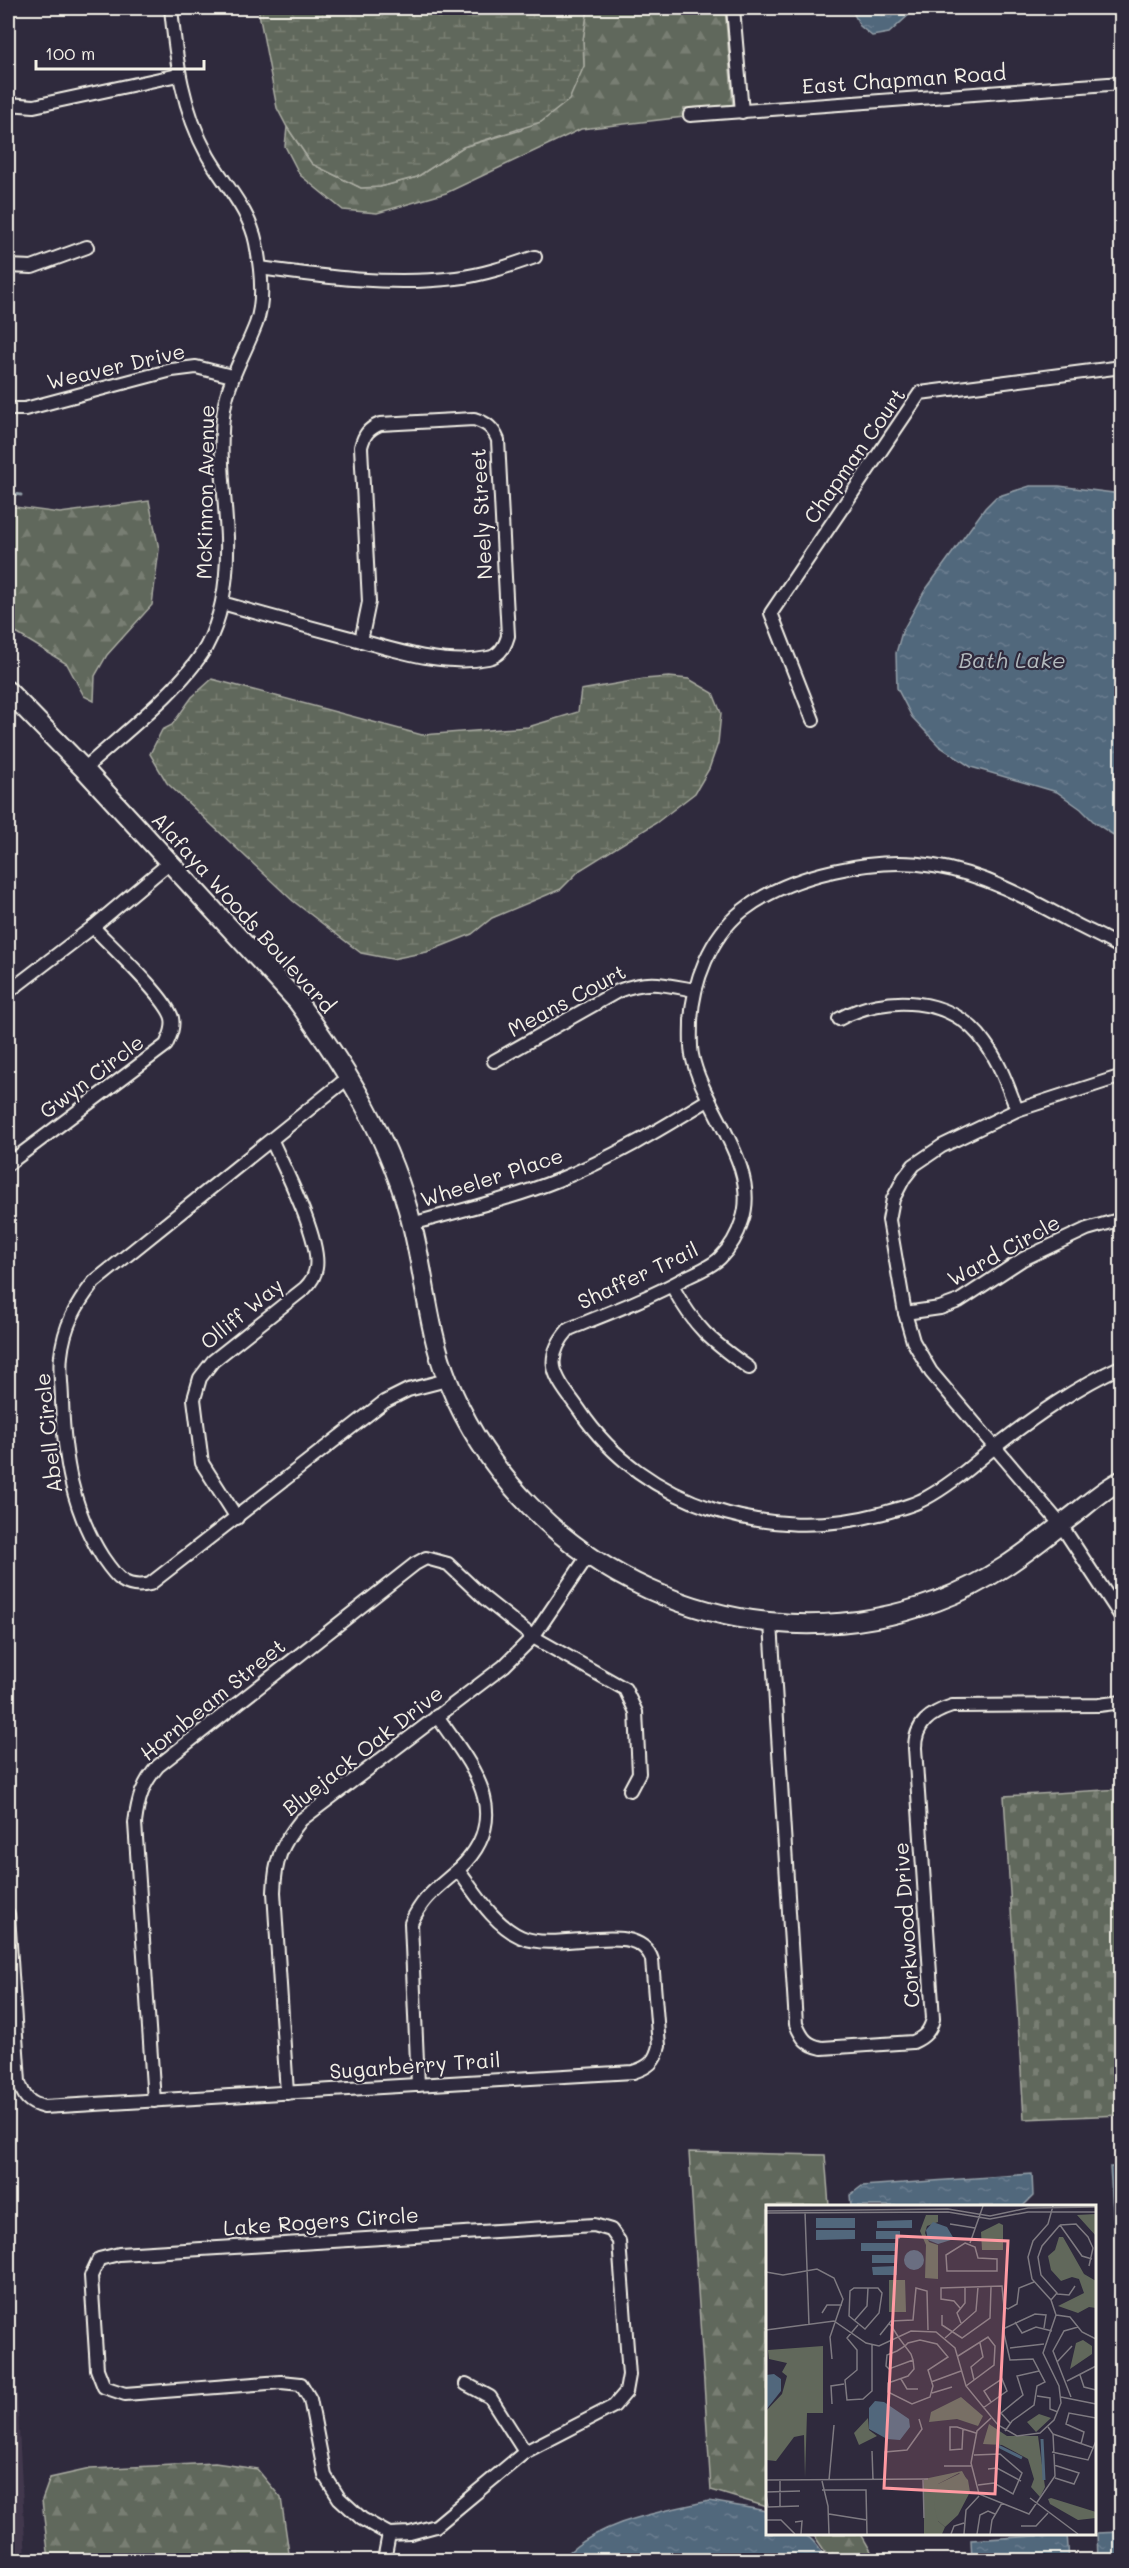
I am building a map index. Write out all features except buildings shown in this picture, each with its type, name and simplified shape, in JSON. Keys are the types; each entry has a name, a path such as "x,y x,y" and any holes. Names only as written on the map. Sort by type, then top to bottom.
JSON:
{"street":[{"name":"McKinnon Avenue","path":"84,769 170,690 206,647 222,603 227,550 222,444 224,410 232,376 256,323 261,296 256,240 245,215 207,155 190,118 178,75 171,8"},
{"path":"733,8 741,112"},
{"path":"8,104 34,106 178,75"},
{"name":"East Chapman Road","path":"690,115 1122,83"},
{"path":"8,266 32,267 87,247"},
{"path":"260,268 355,279 418,280 456,278 491,271 535,257"},
{"name":"Weaver Drive","path":"8,409 25,409 172,370 196,367 232,376"},
{"name":"Chapman Court","path":"813,720 771,612 920,393 1122,367"},
{"name":"Neely Street","path":"222,603 361,641 445,660 488,658 498,654 506,645 508,636 498,440 493,429 485,422 474,419 380,424 370,429 363,437 361,447 369,602 361,641"},
{"name":"Alafaya Woods Boulevard","path":"8,690 84,769 297,1001 349,1077 377,1128 397,1175 412,1224 433,1330 447,1380 480,1443 517,1492 587,1557 648,1590 685,1605 771,1623 826,1625 859,1622 935,1602 1002,1571 1122,1480"},
{"path":"8,992 93,927 169,863"},
{"name":"Shaffer Trail","path":"994,1448 959,1479 924,1499 849,1522 800,1526 756,1521 711,1510 670,1491 627,1462 586,1420 555,1374 552,1358 557,1342 569,1329 672,1286 719,1259 735,1238 744,1218 744,1188 737,1152 708,1100 692,1055 694,990 716,941 742,912 777,891 812,877 842,869 890,864 933,866 1016,892 1122,949"},
{"name":"Gwyn Circle","path":"8,1164 166,1045 171,1035 173,1024 166,1006 93,927"},
{"name":"Means Court","path":"494,1061 635,984 653,982 694,990"},
{"path":"838,1019 859,1008 882,1002 912,1002 945,1011 968,1024 984,1041 995,1058 1017,1110"},
{"path":"1122,1076 1017,1110 942,1146 914,1165 904,1178 893,1199 889,1220 905,1312 913,1341 931,1372 1061,1525 1122,1618"},
{"name":"Abell Circle","path":"349,1077 94,1282 76,1306 66,1330 61,1357 68,1469 75,1500 90,1538 115,1577 127,1585 150,1584 384,1402 408,1390 447,1380"},
{"name":"Wheeler Place","path":"412,1224 520,1194 558,1180 633,1146 708,1100"},
{"name":"Olliff Way","path":"237,1518 202,1463 194,1399 200,1378 213,1361 305,1288 311,1281 316,1268 316,1255 300,1203 272,1140"},
{"name":"Ward Circle","path":"905,1312 940,1308 959,1301 1023,1259 1087,1228 1122,1219"},
{"path":"672,1286 688,1316 709,1340 749,1368"},
{"path":"994,1448 1067,1395 1122,1366"},
{"name":"Bluejack Oak Drive","path":"287,2094 274,1892 275,1865 285,1840 301,1820 504,1666 532,1637 587,1557"},
{"name":"Hornbeam Street","path":"154,2101 135,1823 137,1802 145,1780 158,1766 426,1558 448,1564 484,1598 532,1637"},
{"name":"Corkwood Drive","path":"771,1623 796,2024 801,2037 809,2045 822,2048 913,2042 922,2038 930,2029 933,2019 915,1748 915,1734 923,1722 934,1712 952,1706 1099,1705 1122,1702"},
{"path":"532,1637 616,1682 632,1699 636,1712 639,1773 630,1790"},
{"path":"418,2085 410,1945 411,1923 420,1904 473,1855 480,1841 486,1809 484,1789 474,1769 437,1716"},
{"name":"Sugarberry Trail","path":"8,1914 19,2082 24,2097 32,2104 44,2107 287,2094 633,2072 645,2069 655,2059 659,2046 652,1960 648,1948 636,1940 623,1937 553,1944 522,1937 496,1920 458,1870"},
{"name":"Lake Rogers Circle","path":"594,2225 611,2230 619,2241 629,2375 626,2392 614,2406 525,2452 436,2526 410,2533 389,2534 362,2519 339,2498 325,2476 310,2399 301,2384 281,2382 124,2394 104,2387 97,2369 91,2276 99,2259 118,2254 594,2225"},
{"path":"466,2384 490,2397 525,2452"},
{"path":"384,2560 389,2534"}],"shaded area":[{"path":"8,2318 13,2318 26,2560 8,2560"}],"green space":[{"path":"258,8 588,8 583,40 584,66 569,100 541,122 463,147 417,177 380,187 361,188 312,164 287,127 277,108"},
{"path":"588,8 725,8 733,106 684,108 684,117 581,129 446,193 377,213 343,210 300,175 285,146 287,127 312,164 361,188 380,187 417,177 463,147 521,130 584,66 583,40"},
{"path":"149,501 159,549 152,605 107,655 95,676 94,701 84,696 67,664 8,628 8,506 60,513"},
{"path":"669,677 689,679 713,693 721,713 718,743 709,769 695,793 656,823 580,870 561,889 492,918 472,934 427,952 392,959 361,953 293,901 167,783 150,754 162,730 172,725 192,697 212,679 422,735 528,727 578,712 581,690"},
{"path":"1121,1789 1121,2115 1024,2119 1004,1796"},
{"path":"689,2152 825,2155 829,2205 766,2205 766,2507 711,2490"},
{"path":"215,2463 257,2469 281,2498 290,2560 49,2560 42,2500 50,2478 90,2469"},
{"path":"814,2535 862,2535 876,2560 831,2560"}],"water":[{"path":"851,8 914,8 889,33 872,36 860,26"},
{"name":"Bath Lake","path":"1030,486 1059,486 1121,494 1121,840 1095,823 1081,809 1057,792 971,767 939,746 912,717 897,688 896,653 902,632 924,592 985,508 996,497"},
{"path":"1110,2167 1121,2167 1121,2254 1116,2255"},
{"path":"1032,2174 1033,2196 1024,2205 851,2205 850,2195 862,2186"},
{"path":"709,2501 766,2511 766,2535 809,2537 827,2560 561,2560 592,2536 610,2527 650,2514"},
{"path":"1121,2532 1121,2560 1098,2560 1097,2533"},
{"path":"1067,2535 1069,2560 972,2560 971,2540"}],"waterway":[{"path":"8,493 21,495"}]}
